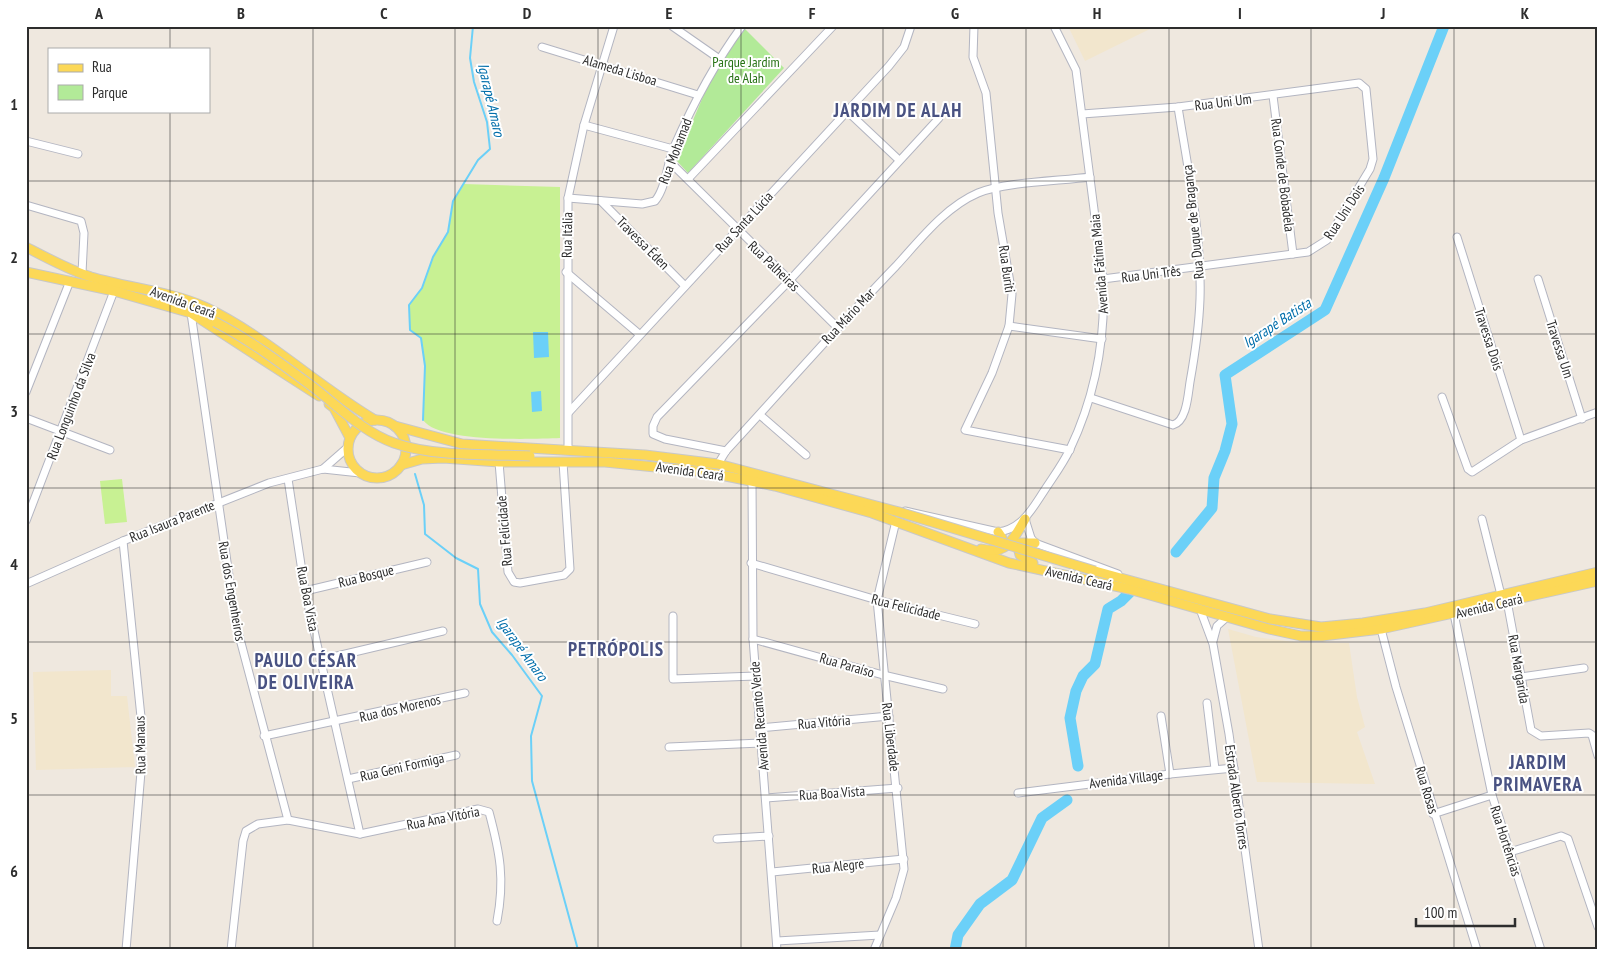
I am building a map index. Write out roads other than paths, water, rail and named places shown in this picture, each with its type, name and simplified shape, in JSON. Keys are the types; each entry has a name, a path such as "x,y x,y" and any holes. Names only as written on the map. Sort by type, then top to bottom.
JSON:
{"main road":[{"name":"Avenida Ceará","path":"26,246 82,273 149,289 203,306 236,324 344,402 375,420"},
{"name":"Avenida Ceará","path":"26,272 114,291 193,315 288,374 329,404 334,408 350,438"},
{"path":"193,315 215,322 264,352 363,426 385,439 411,448 430,451 530,456 560,462"},
{"path":"375,420 385,421 395,426 402,434 406,444 405,455 401,465 394,473 384,477 373,478 360,473 351,464 347,448 350,438 360,425 375,420"},
{"name":"Avenida Ceará","path":"395,426 462,444 645,455 718,464 1270,619 1321,627 1373,622 1598,581"},
{"path":"401,465 433,458 499,462 560,462"},
{"name":"Avenida Ceará","path":"560,462 647,465 706,472 897,514 958,544 1008,563 1067,575 1301,636 1322,636 1382,629 1454,614 1598,572"},
{"path":"958,544 991,551 998,550 1007,546 1025,520"},
{"path":"998,532 1002,538 998,550"},
{"path":"1035,543 1020,543 1018,551 1020,555 1027,561 1067,575"}],"street":[{"name":"Rua Itália","path":"568,450 566,272 568,198 584,125 614,26"},
{"path":"672,26 718,58"},
{"name":"Rua Mohamad","path":"568,198 652,204 658,198 673,149 698,95 718,58 742,26"},
{"path":"688,179 833,26"},
{"name":"Rua Santa Lúcia","path":"568,412 899,55 911,26"},
{"name":"Rua Buriti","path":"974,26 973,58 986,93 996,188 1012,284 1009,326 992,373 966,430 1070,450"},
{"name":"Avenida Fátima Maia","path":"1025,520 1070,450 1091,398 1102,338 1103,279 1076,70 1054,26"},
{"name":"Alameda Lisboa","path":"542,47 698,95"},
{"name":"Rua Uni Um","path":"1082,114 1178,107 1363,85"},
{"name":"Rua Uni Dois","path":"1200,268 1316,249 1327,240 1370,169 1372,159 1366,89 1363,85"},
{"name":"Rua Conde de Bobadela","path":"1273,96 1293,254"},
{"name":"Rua Duque de Bragança","path":"1091,398 1165,424 1177,424 1181,420 1187,401 1198,334 1200,268 1198,238 1178,107"},
{"path":"847,111 899,160"},
{"path":"726,451 665,439 653,434 652,426 657,417 789,281 939,118"},
{"path":"584,125 673,149"},
{"path":"26,141 78,154"},
{"name":"Rua Palheiras","path":"669,161 837,327"},
{"path":"996,188 1090,177"},
{"name":"Rua Mário Mar","path":"718,464 726,451 837,327 926,234 960,204 978,193 996,188"},
{"name":"Travessa Éden","path":"601,200 685,286"},
{"path":"26,205 81,221 84,233 82,273"},
{"name":"Travessa Dois","path":"1456,237 1521,440"},
{"name":"Rua Uni Três","path":"1103,279 1200,268"},
{"path":"566,272 639,334"},
{"name":"Travessa Um","path":"1538,279 1582,419"},
{"path":"26,392 70,280"},
{"name":"Rua Longuinho da Silva","path":"26,521 114,291"},
{"name":"Rua dos Engenheiros","path":"193,315 236,624 264,736 288,820"},
{"path":"1009,326 1102,338"},
{"path":"1442,397 1470,472 1521,440 1598,412"},
{"path":"760,414 806,455"},
{"path":"26,418 110,450"},
{"name":"Rua Isaura Parente","path":"322,469 347,448"},
{"name":"Rua Felicidade","path":"499,462 508,572 514,582 520,583 564,576 570,569 560,462"},
{"name":"Rua Isaura Parente","path":"26,584 123,541 269,483 322,469 360,473"},
{"name":"Rua Boa Vista","path":"288,479 305,591 360,834"},
{"name":"Avenida Recanto Verde","path":"752,482 751,563 753,638 777,950"},
{"name":"Avenida Ceará","path":"897,514 928,514 998,532"},
{"name":"Rua Liberdade","path":"874,950 902,882 904,859 898,788 883,675 877,600 897,514"},
{"name":"Rua Margarida","path":"1482,519 1504,598 1521,676 1528,724 1535,734 1541,736 1585,731 1592,735 1598,756"},
{"path":"998,532 1006,531 1025,520 1031,538 1035,543"},
{"name":"Rua Manaus","path":"123,541 141,716 141,772 126,950"},
{"name":"Avenida Ceará","path":"1035,543 1098,566 1126,580"},
{"name":"Rua Bosque","path":"305,591 427,562"},
{"name":"Rua Felicidade","path":"751,563 877,600 975,624"},
{"name":"Estrada Alberto Torres","path":"1200,609 1213,644 1234,768 1259,950"},
{"name":"Rua Hortências","path":"1454,614 1492,795 1540,950"},
{"path":"673,616 673,679 756,676"},
{"name":"Estrada Alberto Torres","path":"1213,644 1216,626 1226,617"},
{"name":"Rua Rosas","path":"1382,629 1396,687 1477,950"},
{"path":"320,660 443,631"},
{"name":"Rua Paraíso","path":"753,638 883,675 942,688"},
{"path":"1521,676 1584,668"},
{"name":"Rua dos Morenos","path":"264,736 466,693"},
{"path":"1207,703 1215,770"},
{"name":"Rua Vitória","path":"759,728 889,716"},
{"path":"1161,716 1170,774"},
{"path":"669,747 761,743"},
{"name":"Rua Geni Formiga","path":"348,779 456,755"},
{"name":"Avenida Village","path":"1018,793 1234,768"},
{"name":"Rua Boa Vista","path":"766,798 898,788"},
{"path":"1434,814 1492,795"},
{"name":"Rua Ana Vitória","path":"288,820 360,834 478,809 485,810 489,812 503,882 497,920"},
{"path":"231,950 246,832 258,824 288,820"},
{"path":"717,838 769,836"},
{"path":"1510,852 1564,836 1570,843 1598,927"},
{"name":"Rua Alegre","path":"772,872 904,859"},
{"path":"777,941 880,935"}],"water":[{"path":"533,332 548,332 549,357 534,358"},
{"path":"541,391 542,411 532,412 531,392"}],"waterway":[{"name":"Igarapé Amaro","path":"423,420 425,366 421,338 410,330 409,305 422,288 433,257 448,232 453,201 478,160 490,149 487,122 474,82 470,58 473,26"},
{"name":"Igarapé Batista","path":"1176,552 1212,508 1214,478 1225,451 1232,424 1225,375 1325,310 1384,178 1444,26"},
{"name":"Igarapé Amaro","path":"415,474 424,505 425,534 456,558 478,569 480,604 492,632 512,655 542,696 531,736 532,781 578,950"},
{"name":"Igarapé Batista","path":"1078,766 1070,718 1076,691 1083,676 1095,664 1108,609 1121,601 1132,590"},
{"name":"Igarapé Batista","path":"955,950 958,935 980,904 1012,880 1042,818 1067,800"}],"district":[{"name":"JARDIM DE ALAH","path":"898,110"},
{"name":"PETRÓPOLIS","path":"616,649"},
{"name":"PAULO CÉSAR DE OLIVEIRA","path":"306,671"},
{"name":"JARDIM PRIMAVERA","path":"1538,773"}],"park label":[{"name":"Parque Jardim de Alah","path":"746,70"}]}
